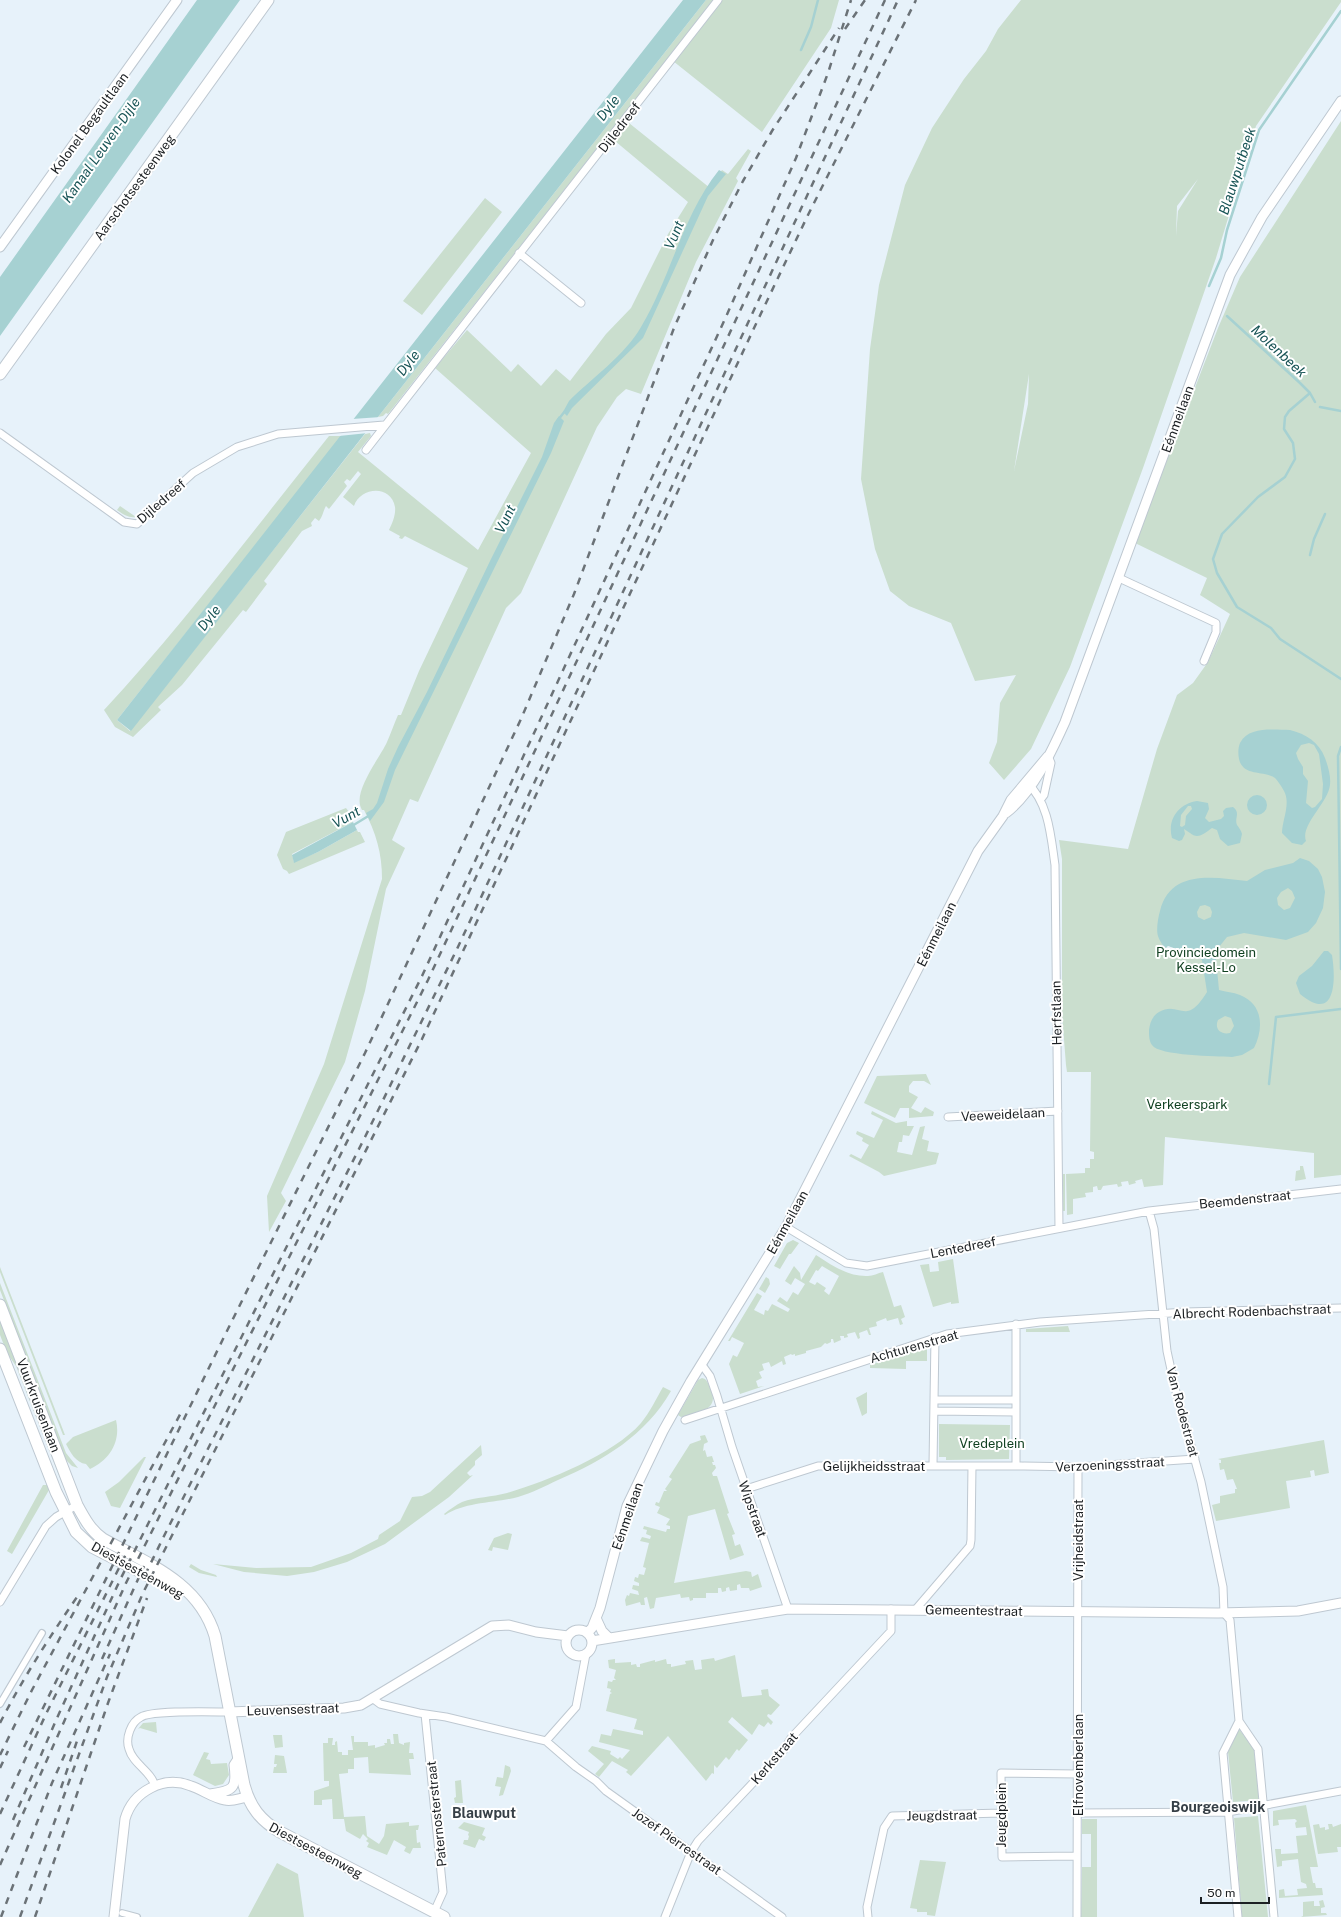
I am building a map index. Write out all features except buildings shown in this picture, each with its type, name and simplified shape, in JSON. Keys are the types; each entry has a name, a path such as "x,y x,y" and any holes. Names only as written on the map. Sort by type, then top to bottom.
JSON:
{"main road":[{"name":"Aarschotsesteenweg","path":"0,374 268,0"},
{"name":"Vuurkruisenlaan","path":"0,1305 77,1506"},
{"name":"Vuurkruisenlaan","path":"0,1349 65,1512"},
{"name":"Diestsesteenweg","path":"77,1506 97,1535 180,1583 191,1593 200,1605 215,1636 238,1759 247,1796 255,1812 271,1827 444,1917"},
{"name":"Diestsesteenweg","path":"65,1512 76,1532 92,1547 163,1582 200,1605"}],"street":[{"name":"Kolonel Begaultlaan","path":"0,246 177,0"},
{"name":"Dijledreef","path":"366,450 384,425 718,0"},
{"name":"Eénmeilaan","path":"590,1637 627,1506 663,1431 786,1227 978,851 1003,816 1017,804 1028,784 1048,756 1065,722 1230,275 1262,217 1341,101"},
{"path":"519,253 581,303"},
{"name":"Dijledreef","path":"0,432 124,522 132,525 137,524 193,473 237,447 278,434 384,425"},
{"path":"1119,578 1216,623 1216,632 1204,661"},
{"path":"1041,800 1044,795 1052,763 1048,756"},
{"name":"Herfstlaan","path":"1028,784 1041,800 1049,830 1055,865 1059,1228"},
{"name":"Veeweidelaan","path":"948,1117 1058,1111"},
{"name":"Beemdenstraat","path":"1149,1211 1341,1188"},
{"name":"Lentedreef","path":"786,1227 846,1263 867,1266 1149,1211"},
{"name":"Van Rodestraat","path":"1149,1211 1154,1229 1167,1351 1175,1388 1195,1459 1223,1587 1224,1613 1230,1620 1239,1721"},
{"name":"Albrecht Rodenbachstraat","path":"1162,1314 1341,1308"},
{"name":"Achturenstraat","path":"720,1408 947,1334 1016,1324 1162,1314"},
{"path":"935,1337 933,1465 1021,1466 1016,1412 1016,1324"},
{"name":"Wipstraat","path":"702,1365 710,1376 746,1489 788,1609"},
{"path":"934,1400 1016,1400"},
{"path":"685,1420 720,1408"},
{"path":"934,1411 1016,1412"},
{"name":"Verzoeningsstraat","path":"1021,1466 1078,1467 1195,1459"},
{"name":"Gelijkheidsstraat","path":"746,1489 818,1466 933,1465"},
{"path":"916,1609 970,1546 972,1466"},
{"name":"Vrijheidstraat","path":"1078,1467 1078,1613"},
{"path":"0,1602 46,1526 65,1512 77,1506"},
{"name":"Gemeentestraat","path":"590,1637 609,1638 788,1609 916,1609 1078,1613 1224,1613 1298,1611 1341,1603"},
{"name":"Kerkstraat","path":"666,1917 692,1852 703,1836 779,1756 791,1738 891,1631 892,1609"},
{"name":"Elfnovemberlaan","path":"1076,1917 1078,1813 1078,1613"},
{"path":"596,1618 602,1631 609,1638"},
{"path":"567,1640 502,1624 492,1626 372,1698 380,1704 446,1717 546,1741 576,1708 586,1654"},
{"path":"576,1630 580,1630 590,1637 590,1651 581,1656 573,1654 569,1651 567,1640 576,1630"},
{"path":"0,1704 42,1632"},
{"name":"Leuvensestraat","path":"229,1712 356,1707 372,1698"},
{"path":"155,1786 153,1779 131,1755 128,1748 129,1733 137,1720 144,1716 157,1714 229,1712"},
{"name":"Paternosterstraat","path":"425,1714 444,1892 434,1912"},
{"path":"1238,1917 1223,1753 1239,1721 1258,1749 1274,1917"},
{"name":"Jozef Pierrestraat","path":"546,1741 596,1781 606,1792 782,1917"},
{"path":"209,1794 226,1792 233,1787 236,1780 234,1765 238,1759"},
{"name":"Jeugdplein","path":"1077,1856 1002,1857 1001,1773 1078,1774"},
{"path":"137,1917 118,1915 126,1816 139,1796 155,1786 169,1783 182,1783 225,1800 247,1796"},
{"path":"1078,1813 1228,1812 1341,1791"},
{"name":"Jeugdstraat","path":"868,1917 867,1907 884,1828 892,1816 1001,1813"}],"green space":[{"path":"706,0 714,0 388,414 386,413 383,416 378,417"},
{"path":"722,0 839,0 831,28 762,132 673,61"},
{"path":"1021,0 1341,0 1256,126 1216,258 1143,468 1070,667 1031,749 1004,780 989,763 997,742 1000,703 1016,675 975,681 951,623 909,606 890,591 875,549 861,479 870,349 879,285 905,185 932,128 964,79 986,51 998,29","holes":["1198,179 1178,211 1176,236 1177,206","1029,374 1028,404 1014,471"]},
{"name":"Provinciedomein Kessel-Lo","path":"1341,121 1341,1175 1314,1178 1314,1153 1165,1137 1163,1185 1144,1187 1142,1179 1129,1185 1128,1181 1121,1182 1122,1186 1118,1187 1117,1184 1103,1186 1101,1190 1098,1190 1097,1186 1093,1187 1093,1192 1085,1193 1086,1197 1073,1199 1073,1214 1067,1215 1066,1174 1085,1173 1085,1168 1090,1168 1090,1159 1094,1159 1094,1152 1090,1151 1091,1072 1067,1072 1066,1065 1062,1014 1062,859 1059,840 1128,849 1157,749 1177,695 1193,683 1208,662 1230,614 1200,595 1207,578 1135,543 1218,328 1240,277"},
{"path":"629,123 710,188 722,170 728,174 748,149 751,151 736,178 738,181 696,262 641,394 626,389 617,397 597,427 521,593 506,608 418,802 410,799 392,840 405,848 386,889 365,991 345,1062 281,1193 286,1201 269,1232 267,1196 324,1064 382,879 378,843 364,810 362,810 360,794 363,785 387,742 398,715 401,715 419,671 468,568 405,536 402,539 399,538 400,536 389,530 394,519 395,507 388,494 375,491 369,492 362,495 354,506 343,497 361,474 358,471 350,481 347,479 344,482 347,486 329,509 326,506 319,521 315,518 311,523 312,526 302,531 264,581 267,584 246,612 243,610 182,685 158,707 161,710 133,737 115,727 104,710 191,610 329,436 342,436 117,720 130,731 365,434 370,433 371,436 358,452 478,550 531,453 435,368 467,330 511,372 518,364 541,386 556,369 570,381 606,334 631,308 668,234 688,202 615,141"},
{"path":"485,198 502,212 422,315 403,301"},
{"path":"120,506 136,517 124,515 117,510"},
{"path":"346,808 352,816 350,817 353,822 292,854 294,862 318,852 357,830 360,832 365,842 289,874 283,869 277,855 286,832"},
{"path":"926,1074 931,1085 924,1081 913,1081 909,1086 909,1092 918,1097 911,1108 921,1113 925,1107 934,1112 933,1116 909,1118 909,1108 900,1108 895,1118 864,1103 877,1076"},
{"path":"872,1111 896,1123 907,1121 907,1126 914,1126 909,1136 903,1135 902,1142 899,1142 897,1152 912,1155 920,1127 925,1126 922,1139 929,1141 927,1151 939,1153 936,1164 884,1176 849,1156 851,1154 861,1159 869,1145 862,1141 863,1138 856,1134 857,1131 874,1138 883,1120 871,1114"},
{"path":"1300,1166 1303,1166 1306,1179 1295,1181 1296,1171 1300,1170"},
{"path":"1063,1174 1065,1174 1065,1211 1063,1211"},
{"path":"793,1240 799,1243 791,1254 789,1254 780,1269 774,1266 787,1243"},
{"path":"816,1255 834,1266 854,1275 870,1276 883,1272 894,1307 901,1305 905,1317 901,1319 903,1324 900,1325 898,1318 887,1321 886,1318 876,1322 877,1326 869,1328 871,1335 869,1335 867,1330 859,1333 860,1338 858,1339 855,1332 847,1334 848,1337 844,1338 844,1336 840,1336 841,1340 834,1343 833,1339 831,1339 831,1342 827,1344 825,1343 821,1347 806,1351 806,1353 795,1356 795,1354 791,1354 784,1357 786,1364 783,1365 782,1361 771,1367 769,1362 762,1364 764,1370 759,1372 762,1378 756,1381 758,1387 764,1386 740,1394 729,1364 733,1355 737,1357 744,1343 732,1337 730,1341 728,1341 757,1293 762,1296 754,1310 764,1315 765,1310 768,1311 772,1304 788,1312 790,1309 777,1301 780,1297 787,1302 793,1292 798,1295 805,1284 795,1278 791,1285 785,1281 794,1266 800,1273 801,1280","holes":["822,1266 839,1276 829,1295 824,1291 826,1288 817,1282 815,1285 809,1282 816,1270 818,1271"]},
{"path":"953,1259 959,1303 951,1304 951,1302 933,1307 920,1265 929,1264 930,1272 939,1271 938,1262"},
{"path":"0,1267 65,1435 63,1435 0,1272"},
{"path":"766,1277 769,1279 770,1284 765,1293 759,1289"},
{"path":"0,1283 66,1453 78,1468 72,1466 65,1459 0,1290"},
{"path":"0,1316 64,1483 62,1483 16,1366 7,1353 0,1335"},
{"path":"1068,1326 1070,1332 1026,1332 1026,1329"},
{"path":"927,1346 927,1361 906,1361 906,1369 870,1368 870,1365"},
{"path":"702,1378 705,1379 710,1387 713,1399 712,1404 704,1411 681,1417 678,1415 698,1380"},
{"path":"663,1387 671,1391 661,1407 636,1433 607,1455 575,1473 523,1495 509,1499 471,1505 445,1515 444,1514 462,1502 507,1493 541,1482 597,1456 629,1435 641,1423"},
{"path":"867,1392 867,1413 862,1416 856,1398"},
{"path":"116,1420 117,1435 115,1442 108,1455 103,1460 90,1469 86,1464 79,1462 74,1457 66,1444 73,1437"},
{"name":"Vredeplein","path":"939,1424 1010,1425 1009,1459 946,1460 946,1457 939,1457"},
{"path":"705,1435 708,1442 704,1444 703,1451 705,1450 707,1457 712,1456 714,1462 712,1462 713,1465 715,1465 716,1468 712,1473 713,1476 717,1476 729,1513 727,1514 735,1534 732,1535 735,1546 740,1544 744,1555 730,1560 715,1509 688,1516 674,1583 746,1571 751,1572 752,1577 758,1574 762,1587 750,1591 749,1588 741,1588 740,1584 737,1585 737,1590 730,1591 729,1587 726,1588 726,1591 722,1592 721,1588 718,1588 718,1593 706,1593 706,1598 693,1598 693,1600 690,1601 689,1597 681,1598 680,1594 656,1598 654,1608 650,1609 647,1597 644,1598 645,1605 641,1605 640,1602 626,1606 625,1600 627,1595 629,1596 630,1593 639,1595 638,1591 632,1589 633,1585 639,1586 639,1583 634,1581 635,1577 638,1578 639,1574 644,1575 646,1568 643,1567 649,1543 640,1541 642,1537 650,1539 651,1536 646,1534 647,1530 643,1529 644,1526 666,1532 667,1529 670,1529 670,1526 666,1525 670,1519 657,1513 660,1507 655,1505 656,1502 659,1503 664,1491 667,1491 665,1489 672,1479 669,1477 690,1444 701,1440 700,1436"},
{"path":"1324,1440 1329,1473 1315,1476 1314,1470 1310,1471 1311,1477 1286,1481 1290,1508 1216,1521 1212,1505 1220,1503 1220,1496 1235,1493 1235,1489 1237,1489 1233,1479 1227,1480 1224,1469 1220,1470 1219,1463 1221,1463 1221,1460 1218,1459"},
{"path":"481,1445 482,1455 475,1461 475,1465 467,1473 470,1476 473,1475 449,1497 385,1544 347,1562 314,1572 287,1576 244,1572 213,1564 256,1568 311,1567 351,1553 378,1539 379,1535 400,1521 412,1497 422,1496 430,1492"},
{"path":"144,1457 146,1457 120,1508 111,1506 105,1492 119,1482"},
{"path":"43,1485 47,1485 49,1490 12,1554 7,1551"},
{"path":"508,1533 512,1534 508,1550 493,1547 492,1551 488,1550 494,1538"},
{"path":"191,1564 201,1570 216,1575 217,1577 199,1573 189,1567"},
{"path":"735,1655 742,1697 762,1695 761,1690 768,1689 769,1696 780,1705 771,1715 768,1714 767,1716 773,1722 771,1725 768,1722 764,1727 759,1724 752,1735 732,1717 728,1722 748,1740 739,1751 737,1749 729,1760 726,1757 717,1768 714,1765 714,1774 712,1773 706,1781 668,1736 631,1776 626,1772 628,1770 612,1761 599,1777 595,1774 604,1764 588,1751 592,1746 611,1751 610,1754 618,1759 620,1757 622,1759 630,1750 599,1742 601,1734 611,1736 613,1729 643,1735 643,1731 634,1729 637,1719 606,1711 610,1694 612,1693 610,1692 611,1689 607,1688 608,1681 612,1682 613,1680 616,1680 614,1678 616,1670 609,1668 608,1660 615,1659 615,1663 631,1662 631,1665 636,1664 637,1667 640,1667 640,1664 666,1659 667,1664 671,1664 671,1667 686,1664 685,1661 693,1660 695,1670 702,1669 701,1660 714,1658 715,1661"},
{"path":"156,1722 157,1733 140,1728 138,1729 143,1723"},
{"path":"1239,1729 1254,1749 1259,1800 1233,1802 1228,1752"},
{"path":"393,1734 398,1734 399,1743 404,1745 404,1743 410,1742 409,1753 413,1753 414,1759 409,1759 411,1775 369,1773 368,1757 354,1758 354,1769 348,1769 348,1773 339,1774 344,1817 365,1816 367,1836 379,1844 384,1836 386,1824 409,1822 409,1826 419,1825 418,1830 416,1830 417,1843 420,1842 421,1848 413,1848 410,1854 404,1851 406,1847 394,1840 387,1855 367,1847 369,1843 366,1841 368,1839 363,1834 360,1839 346,1831 344,1819 333,1819 332,1799 322,1800 322,1805 314,1805 314,1791 329,1786 329,1781 324,1781 323,1743 328,1743 328,1738 333,1738 332,1745 335,1745 335,1742 337,1741 338,1752 342,1752 342,1755 348,1755 348,1750 353,1750 351,1736 354,1736 354,1742 368,1742 368,1746 375,1745 375,1748 385,1745 384,1743 387,1743 387,1739 390,1739 391,1744 394,1744"},
{"path":"273,1735 282,1735 283,1747 275,1748"},
{"path":"204,1752 209,1753 206,1759 210,1760 211,1764 227,1763 229,1775 223,1784 215,1786 193,1775"},
{"path":"275,1755 284,1756 287,1773 273,1773 274,1767 276,1767 277,1764 274,1764"},
{"path":"505,1765 510,1767 511,1771 503,1795 499,1796 501,1787 495,1786 497,1777 503,1778"},
{"path":"461,1780 463,1803 455,1803 455,1781"},
{"path":"1306,1805 1318,1867 1310,1867 1313,1883 1315,1883 1316,1888 1322,1888 1323,1895 1279,1898 1279,1890 1284,1889 1285,1896 1298,1895 1297,1889 1307,1888 1306,1884 1301,1882 1298,1859 1282,1861 1282,1866 1277,1867 1275,1849 1281,1849 1281,1854 1298,1853 1296,1836 1307,1835 1306,1827 1296,1828 1295,1823 1297,1821 1295,1819 1278,1820 1279,1825 1273,1826 1273,1811"},
{"path":"1258,1816 1268,1917 1242,1917 1234,1818"},
{"path":"1082,1819 1097,1819 1097,1917 1081,1917 1082,1867 1091,1867 1091,1834 1082,1834"},
{"path":"464,1822 485,1828 482,1835 486,1837 484,1841 479,1839 475,1848 463,1844 464,1840 468,1840 469,1832 458,1828"},
{"path":"1319,1824 1320,1828 1325,1827 1325,1830 1329,1829 1328,1824 1332,1824 1333,1827 1341,1824 1341,1847 1337,1847 1338,1852 1318,1854 1313,1825"},
{"path":"920,1860 946,1862 935,1916 927,1915 927,1912 917,1912 917,1909 910,1908"},
{"path":"277,1863 298,1874 304,1917 248,1917"},
{"path":"1323,1900 1325,1907 1321,1908 1321,1913 1326,1913 1327,1915 1301,1917 1303,1916 1303,1902 1314,1901 1314,1906 1320,1906 1319,1901"}],"water":[{"name":"Kanaal Leuven-Dijle","path":"197,0 240,0 0,336 0,277"},
{"name":"Dyle","path":"683,0 706,0 131,731 117,720"},
{"path":"719,170 726,174 708,196 643,338 572,408 567,416 563,412 569,401 627,347 635,337 661,288 695,207"},
{"path":"559,416 564,421 551,453 395,770 384,802 370,821 366,813 373,809 377,803 388,769 398,747 427,692 542,457 554,423"},
{"path":"1262,730 1290,730 1307,736 1316,743 1325,758 1330,775 1328,792 1310,821 1305,835 1306,841 1302,845 1292,843 1282,833 1287,801 1279,782 1275,778 1265,774 1249,771 1241,765 1239,759 1240,743 1249,734","holes":["1309,743 1314,745 1319,754 1323,784 1322,799 1315,807 1312,808 1306,803 1308,781 1303,774 1303,767 1296,753 1301,745"]},
{"path":"1257,795 1264,798 1267,805 1264,812 1257,815 1250,812 1247,805 1250,798"},
{"path":"1197,801 1208,803 1209,809 1205,818 1209,822 1221,819 1224,816 1223,811 1226,808 1233,807 1237,811 1236,822 1242,834 1240,843 1228,846 1220,839 1217,830 1212,828 1199,836 1193,835 1184,829 1185,834 1182,840 1179,841 1172,838 1171,825 1173,819 1179,809","holes":["1188,806 1191,806 1192,809 1186,816 1185,825 1182,827 1180,826 1181,815"]},
{"path":"353,822 357,830 318,852 294,863 292,855"},
{"path":"1300,858 1309,861 1318,869 1322,877 1325,892 1323,908 1316,923 1308,932 1286,940 1244,933 1227,937 1219,947 1216,959 1219,990 1237,994 1248,999 1257,1010 1260,1025 1254,1048 1242,1055 1232,1057 1202,1056 1157,1049 1152,1045 1150,1040 1149,1030 1153,1018 1159,1012 1166,1009 1188,1011 1193,1009 1207,992 1202,960 1198,957 1168,946 1165,949 1159,938 1157,933 1158,920 1165,897 1173,888 1183,882 1208,878 1247,881 1265,870 1293,863","holes":["1288,888 1292,891 1295,898 1290,908 1284,910 1278,905 1277,898 1281,892","1205,905 1210,907 1212,912 1211,917 1204,920 1198,917 1197,912 1200,906","1225,1016 1231,1018 1234,1026 1230,1033 1219,1031 1217,1026 1218,1020"]},
{"path":"1324,951 1328,951 1332,955 1334,976 1331,995 1327,1001 1321,1004 1312,1002 1300,994 1296,983 1299,976 1312,966"}],"pier":[{"path":"381,417 368,433 339,436 352,419"},
{"path":"1168,946 1198,957 1198,959 1165,949"}],"waterway":[{"name":"Vunt","path":"801,50 811,27 818,0"},
{"name":"Blauwputbeek","path":"1209,286 1221,258 1227,230 1259,130 1341,11"},
{"name":"Molenbeek","path":"1227,316 1300,383 1310,393 1315,402"},
{"path":"1310,393 1289,411 1285,417 1284,429 1293,443 1295,459 1285,477 1258,497 1222,534 1213,559 1217,573 1237,607 1271,628 1280,639 1341,679"},
{"name":"Molenbeek","path":"1320,407 1341,411"},
{"name":"Vunt","path":"558,420 565,411"},
{"path":"1310,555 1314,539 1325,514"},
{"path":"1341,747 1338,756 1341,969"},
{"name":"Vunt","path":"352,826 370,815"},
{"path":"1269,1084 1276,1017 1341,1009"}],"railway":[{"path":"13,1820 57,1718 120,1580 422,976 725,319 796,158 828,73 851,0"},
{"path":"845,29 865,0"},
{"path":"0,1865 126,1583 428,980 885,0"},
{"path":"145,1575 365,1137 457,949 898,0"},
{"path":"20,1917 107,1677 143,1593 422,1039 755,326 807,217 916,0"},
{"path":"24,1747 223,1339 365,1053 521,719 574,594 674,328 713,240 743,181 772,131 839,28"},
{"path":"0,1755 32,1690 183,1409"},
{"path":"0,1814 46,1714 130,1546"},
{"path":"102,1659 144,1566"},
{"path":"0,1723 37,1658 77,1597"},
{"path":"35,1917 108,1703 147,1598"},
{"path":"1,1917 52,1783 110,1654"},
{"path":"61,1788 78,1738"},
{"path":"0,1768 8,1751"}],"district":[{"name":"Bourgeoiswijk","path":"1218,1807"},
{"name":"Blauwput","path":"484,1813"}],"park label":[{"name":"Verkeerspark","path":"1187,1104"}]}
